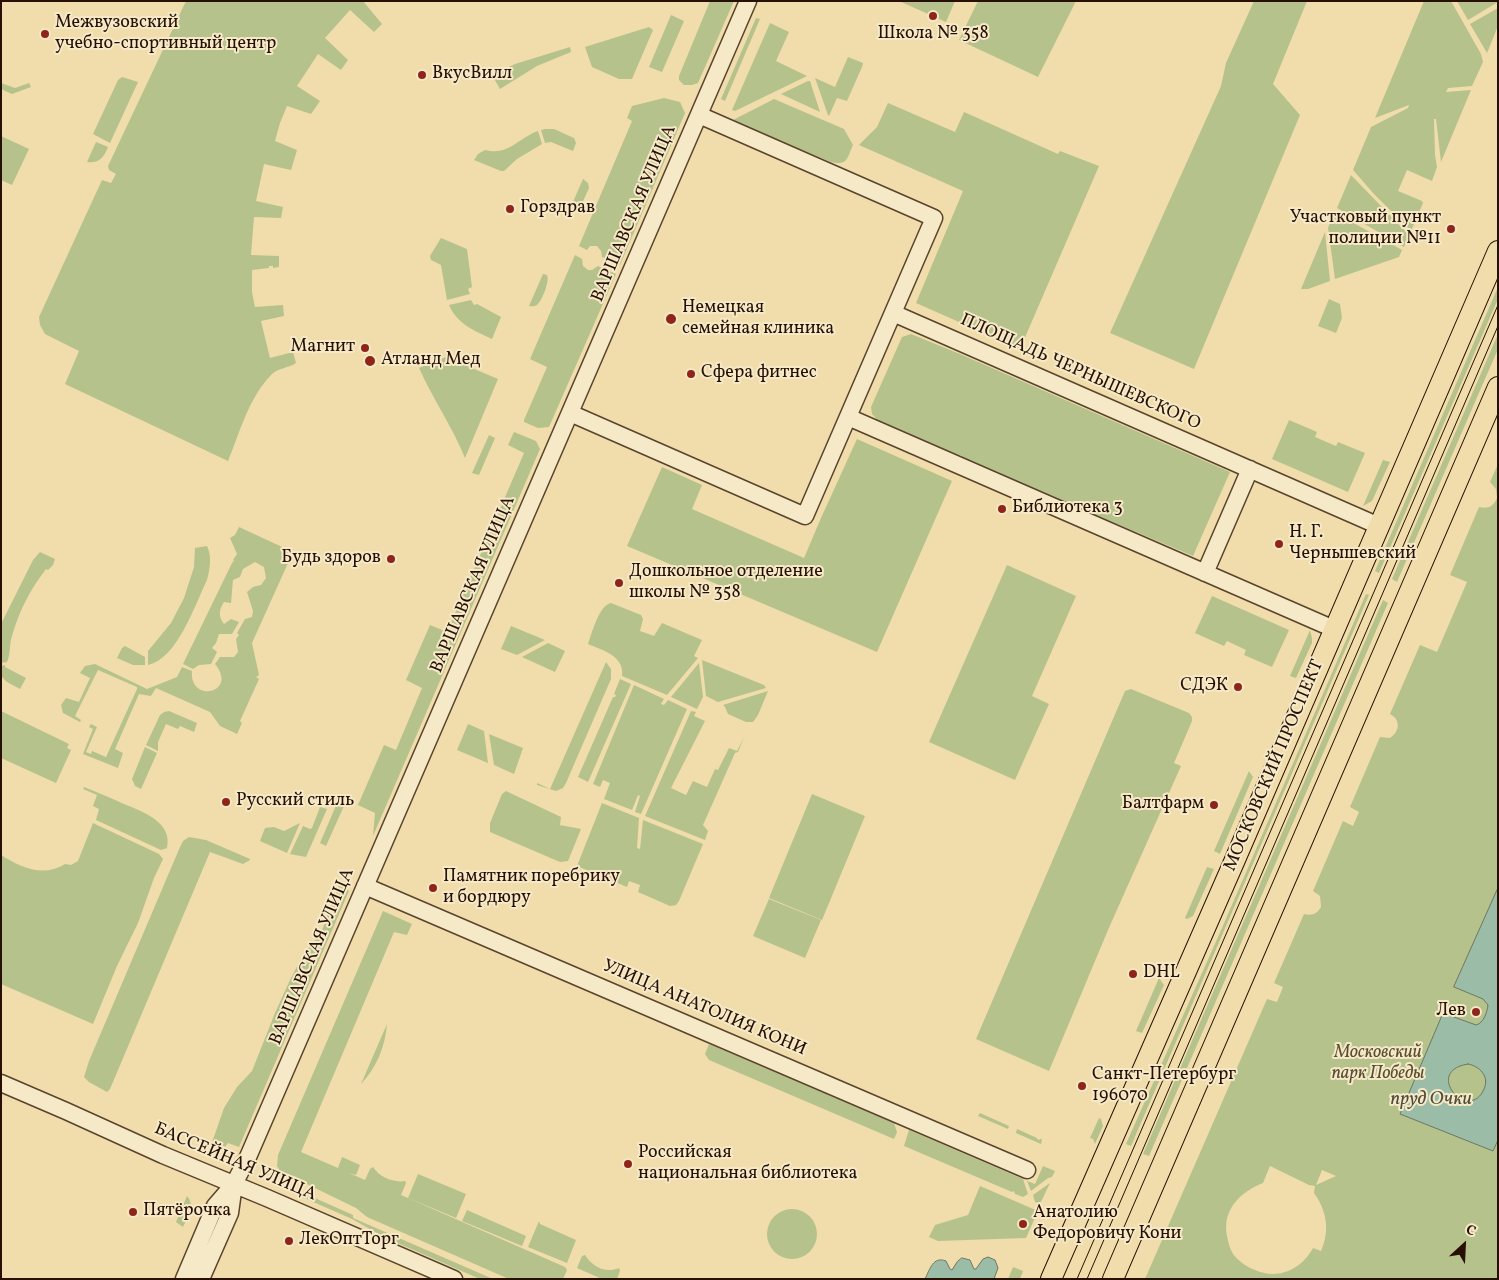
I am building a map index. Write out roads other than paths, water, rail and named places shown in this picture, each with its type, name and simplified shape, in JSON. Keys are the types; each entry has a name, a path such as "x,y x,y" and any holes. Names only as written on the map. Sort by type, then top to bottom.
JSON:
{"main road":[{"name":"МОСКОВСКИЙ ПРОСПЕКТ","path":"1050,1279 1498,252"},
{"path":"1113,1279 1498,387"}],"street":[{"name":"ВАРШАВСКАЯ УЛИЦА","path":"184,1279 215,1206 234,1184 248,1157 748,1"},
{"path":"570,413 805,516 893,314 934,218 699,115"},
{"name":"ПЛОЩАДЬ ЧЕРНЫШЕВСКОГО","path":"893,314 1379,526"},
{"path":"848,417 1334,629"},
{"path":"1205,573 1250,469"},
{"name":"УЛИЦА АНАТОЛИЯ КОНИ","path":"365,886 1027,1170"},
{"name":"БАССЕЙНАЯ УЛИЦА","path":"1,1083 155,1152 454,1279"},
{"name":"ВАРШАВСКАЯ УЛИЦА","path":"202,1279 230,1213 234,1184"}],"water":[{"name":"пруд Очки","path":"1498,888 1498,1140 1493,1151 1400,1114 1443,1013 1476,1025 1485,1017 1488,1005 1483,999 1454,987","holes":["1468,1064 1482,1072 1486,1080 1484,1089 1477,1098 1469,1101 1460,1098 1453,1092 1449,1084 1449,1076 1455,1069"]},
{"path":"988,1257 995,1260 998,1268 994,1279 925,1279 930,1268 938,1260 946,1261 952,1270 962,1258 970,1260 974,1269 983,1259"}],"tram line":[{"path":"1077,1279 1498,305"},
{"path":"1087,1279 1498,326"}],"place":[{"name":"Школа № 358","path":"933,16"},
{"name":"Межвузовский учебно-спортивный центр","path":"45,34"},
{"name":"ВкусВилл","path":"422,75"},
{"name":"Горздрав","path":"510,209"},
{"name":"Участковый пункт полиции №11","path":"1451,229"},
{"name":"Немецкая семейная клиника","path":"671,319"},
{"name":"Магнит","path":"365,348"},
{"name":"Атланд Мед","path":"370,361"},
{"name":"Сфера фитнес","path":"691,374"},
{"name":"Библиотека 3","path":"1002,509"},
{"name":"Н. Г. Чернышевский","path":"1279,544"},
{"name":"Будь здоров","path":"391,559"},
{"name":"Дошкольное отделение школы № 358","path":"619,583"},
{"name":"СДЭК","path":"1238,687"},
{"name":"Русский стиль","path":"226,802"},
{"name":"Балтфарм","path":"1214,805"},
{"name":"Памятник поребрику и бордюру","path":"433,888"},
{"name":"DHL","path":"1133,974"},
{"name":"Лев","path":"1476,1012"},
{"name":"Санкт-Петербург 196070","path":"1082,1086"},
{"name":"Российская национальная библиотека","path":"628,1164"},
{"name":"Пятёрочка","path":"133,1212"},
{"name":"Анатолию Федоровичу Кони","path":"1023,1224"},
{"name":"ЛекОптТорг","path":"289,1241"}],"park label":[{"name":"Московский парк Победы","path":"1378,1064"}]}
